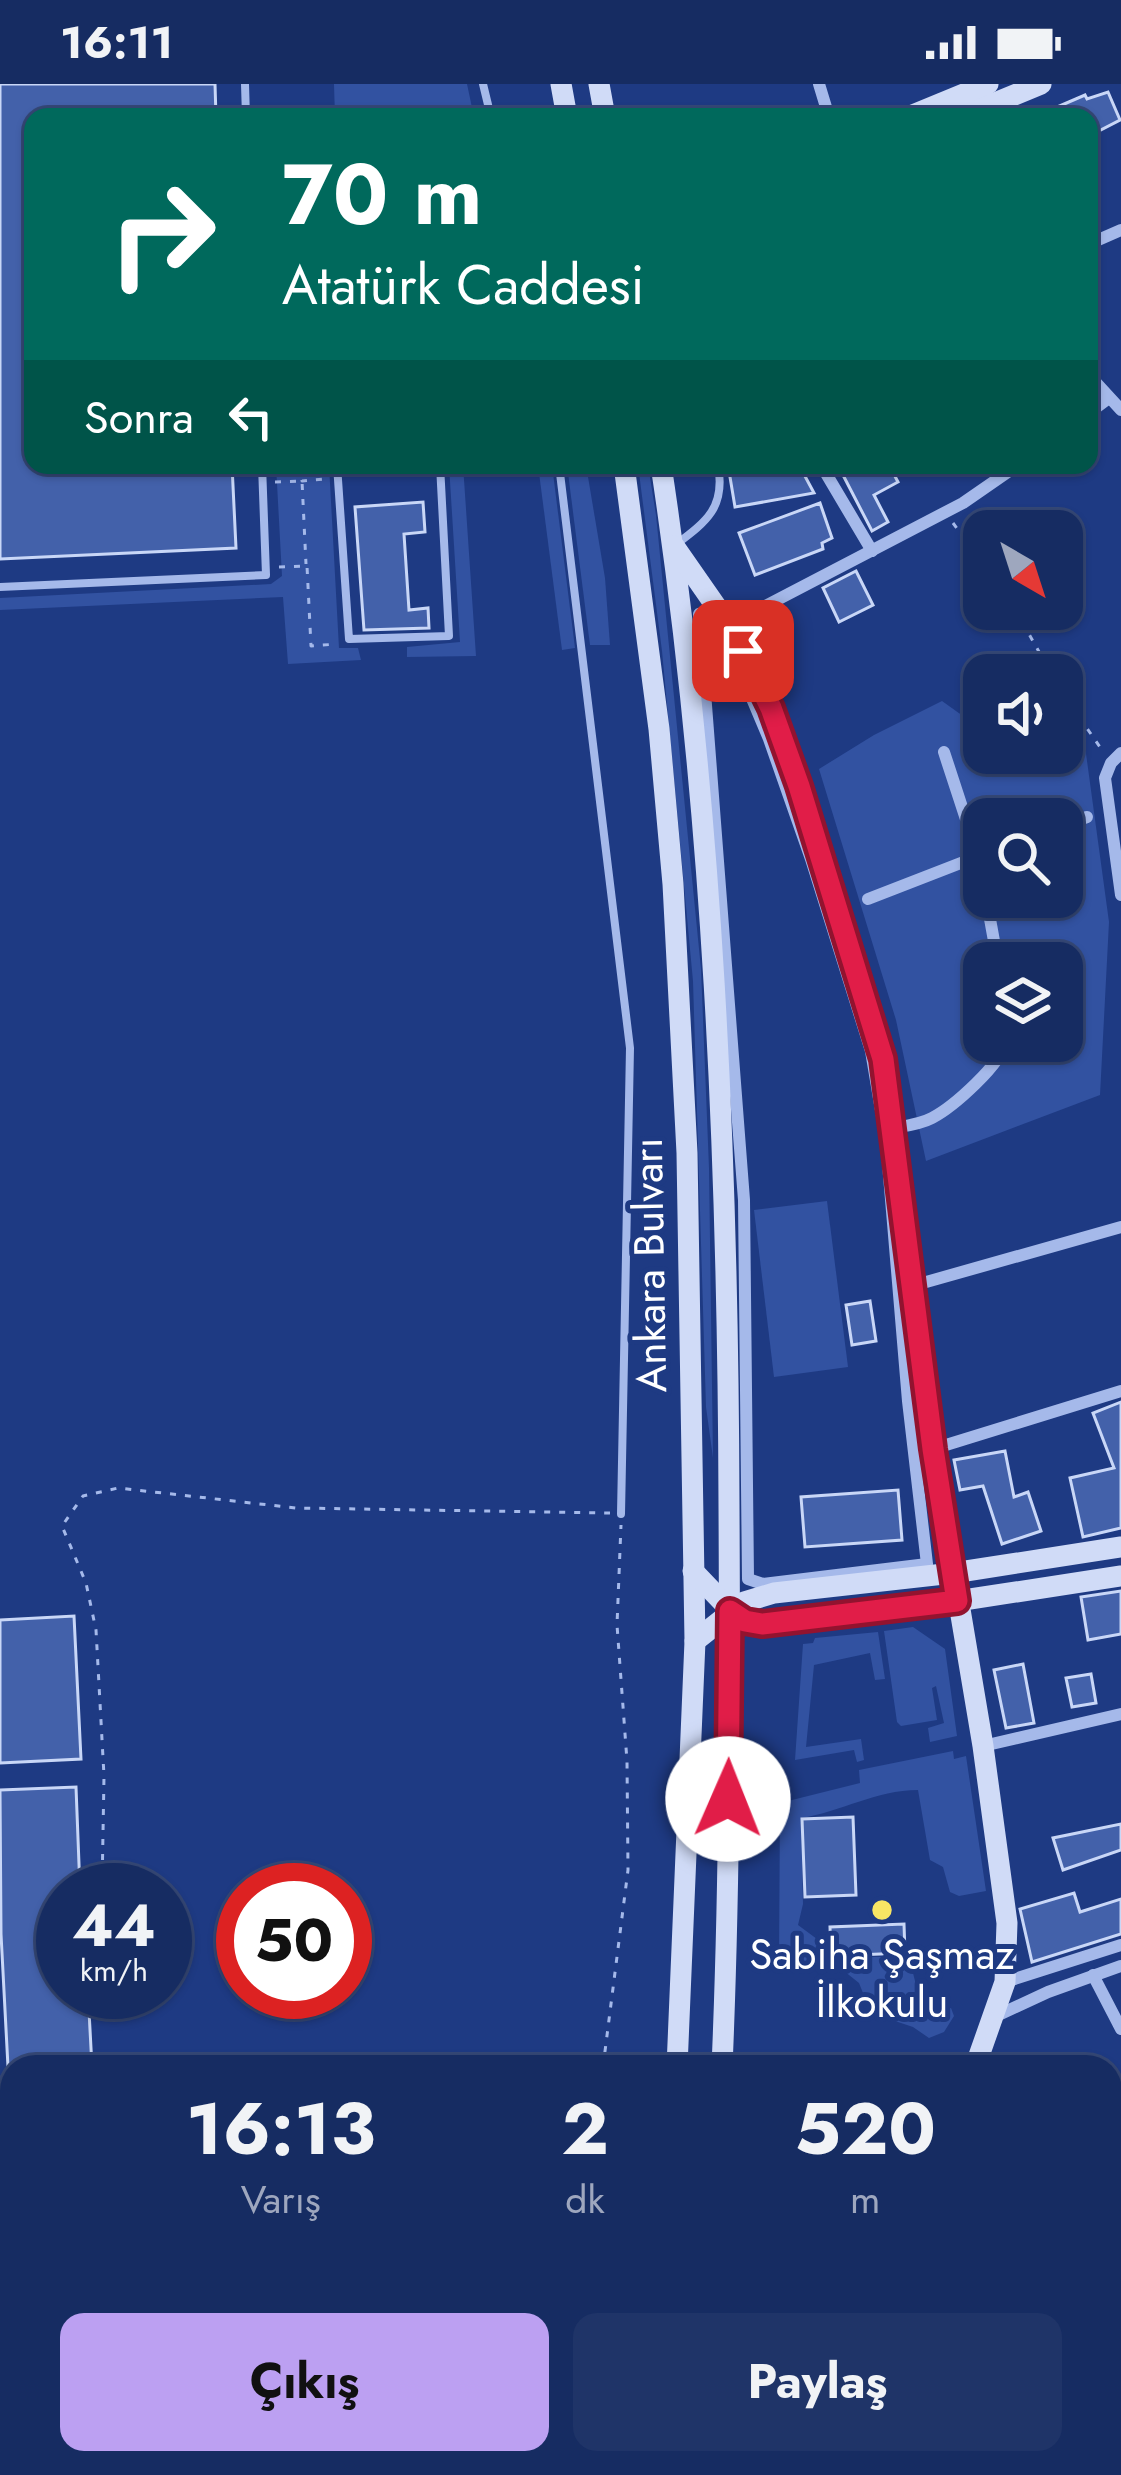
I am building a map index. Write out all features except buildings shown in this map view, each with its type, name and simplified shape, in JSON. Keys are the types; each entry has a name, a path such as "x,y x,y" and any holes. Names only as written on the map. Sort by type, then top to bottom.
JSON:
{"main road":[{"path":"930,108 988,84"},
{"path":"983,108 1041,84"},
{"name":"Ankara Bulvarı","path":"625,474 650,650 673,884 687,1154 695,1641 678,2055"},
{"name":"Ankara Bulvarı","path":"663,474 716,994 728,1241 730,1611 722,2055"},
{"path":"674,546 729,625 771,708 808,811 883,1059 933,1449 983,1745 1007,1923 1005,1982 979,2055"},
{"path":"695,1641 730,1611 774,1593 953,1573 1121,1547"},
{"path":"693,1571 730,1611 745,1621 762,1624 1121,1576"}],"street":[{"path":"1098,385 1121,410"},
{"path":"1098,406 1109,398"},
{"path":"829,474 872,551"},
{"path":"729,625 945,512 1003,474"},
{"path":"704,613 728,646 769,739 871,1051 886,1140 908,1401 927,1564 763,1584 748,1579 743,1180 699,614 704,613"},
{"path":"944,752 963,805"},
{"path":"1116,758 1105,778 1121,895"},
{"path":"1083,819 1088,817"},
{"path":"868,898 963,862"},
{"path":"894,1129 942,1111 996,1062"},
{"path":"912,1286 1121,1227"},
{"path":"933,1449 1121,1391"},
{"path":"983,1745 1121,1714"},
{"path":"1005,1982 1121,1945"},
{"path":"993,2018 1024,2001 1121,1966"},
{"path":"1094,1975 1121,2029"}],"lane":[{"path":"0,587 266,575 262,474"},
{"path":"338,474 350,639 449,636 440,474"},
{"path":"560,474 630,1048 621,1514"},
{"path":"674,546 704,524 722,486 720,474"}],"path":[{"path":"302,474 311,646 350,639"},
{"path":"262,482 338,478"},
{"path":"945,512 963,536"},
{"path":"266,567 307,566"},
{"path":"1083,718 1116,758"},
{"path":"102,1863 104,1776 96,1630 86,1583 62,1526 83,1496 118,1488 296,1508 621,1514 617,1625 627,1762 628,1870 605,2055"}],"shaded area":[{"path":"334,84 467,84 472,108 335,108"},
{"path":"276,474 329,474 339,648 358,648 361,660 288,664 283,597 0,610 0,598 271,584 282,576"},
{"path":"450,474 464,474 476,656 407,657 407,647 460,642"},
{"path":"539,474 553,474 575,648 562,650"},
{"path":"568,474 588,474 605,578 610,645 590,645"},
{"path":"639,474 649,474 656,515 701,969 713,1458 706,1407 693,981 662,651"},
{"path":"942,701 963,716 963,774 1083,774 1084,739 1109,922 1100,1095 926,1161 896,1020 819,769"},
{"path":"827,1201 848,1367 774,1377 754,1210"},
{"path":"913,1627 945,1649 957,1736 930,1742 928,1728 944,1723 936,1686 932,1688 937,1720 901,1726 897,1722 884,1631"},
{"path":"878,1632 885,1679 875,1680 870,1653 814,1665 806,1747 861,1739 864,1760 857,1762 854,1750 795,1760 803,1644 815,1638"},
{"path":"953,1751 954,1759 966,1756 986,1891 959,1896 950,1892 943,1867 930,1860 918,1790 801,1818 803,1904 798,1925 821,1942 825,1965 779,1964 780,1803 860,1783 859,1770"},
{"path":"845,1957 895,1957 913,1973 921,2005 937,2011 951,2008 954,2016 944,2032 929,2038 913,2027 871,2013 859,1983 839,1967"}],"place":[{"name":"Sabiha Şaşmaz İlkokulu","path":"882,1910"}],"route":[{"path":"728,1799 730,1611 745,1621 762,1624 957,1601 883,1059 799,786 771,708 743,651"}]}
